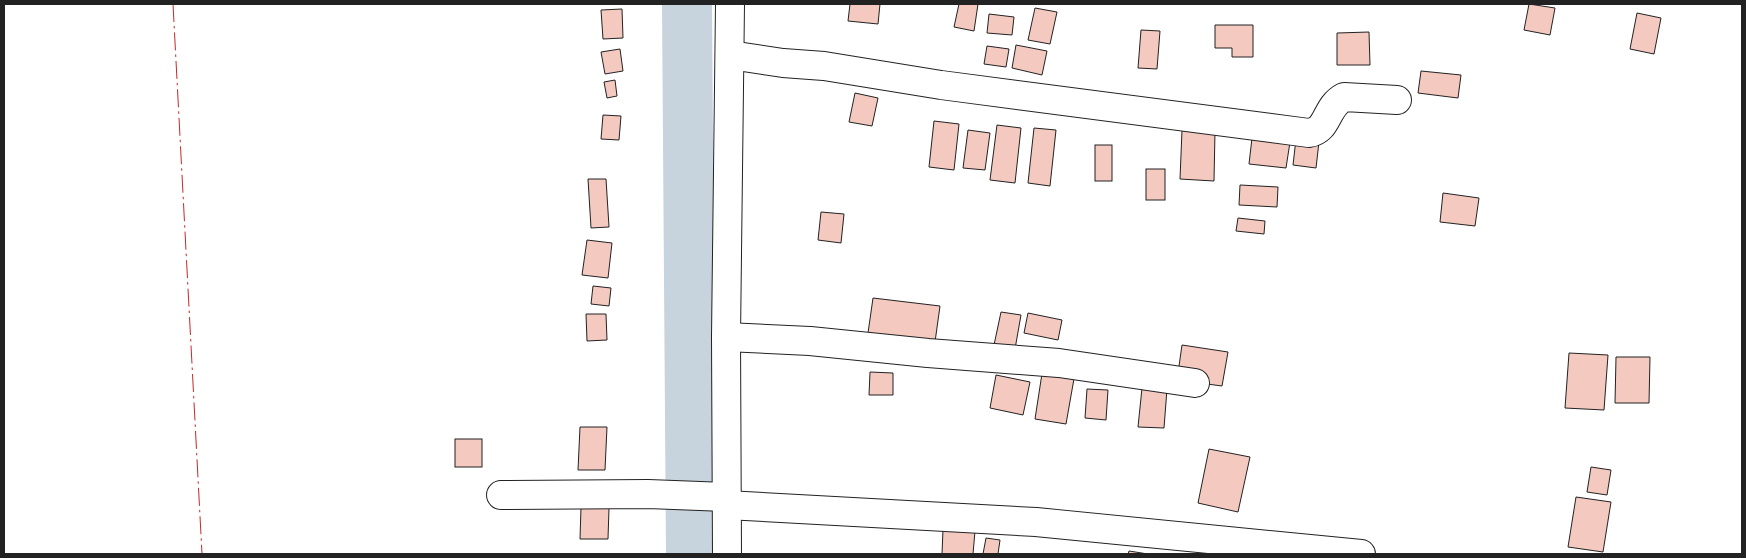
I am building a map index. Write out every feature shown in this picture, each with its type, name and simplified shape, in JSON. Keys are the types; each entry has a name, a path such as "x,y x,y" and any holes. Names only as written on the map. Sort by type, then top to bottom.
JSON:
{"street":[{"path":"727,554 723,499 730,4"},
{"path":"730,55 824,66 961,88 1309,133 1316,132 1322,126 1337,101 1344,97 1397,100"},
{"path":"726,337 810,341 928,353 1059,363 1195,383"},
{"path":"501,495 648,494 723,499 767,507 1036,522 1361,554"}],"building":[{"path":"850,4 880,4 878,24 848,21"},
{"path":"959,4 978,4 974,31 954,27"},
{"path":"1529,4 1555,8 1550,35 1524,30"},
{"path":"1035,8 1057,12 1050,44 1028,40"},
{"path":"622,9 623,38 603,39 601,10"},
{"path":"1637,13 1661,18 1654,54 1630,49"},
{"path":"989,14 1014,17 1012,35 987,33"},
{"path":"1215,25 1253,25 1253,57 1232,57 1232,48 1215,48"},
{"path":"1141,30 1160,31 1157,69 1138,68"},
{"path":"1369,32 1370,65 1337,65 1337,33"},
{"path":"1016,45 1047,51 1042,75 1012,68"},
{"path":"987,46 1009,49 1006,67 984,64"},
{"path":"620,49 623,71 605,74 601,52"},
{"path":"1421,71 1461,75 1458,98 1418,93"},
{"path":"615,80 617,96 607,98 604,82"},
{"path":"855,93 878,98 872,126 849,122"},
{"path":"603,115 621,116 619,140 601,139"},
{"path":"934,121 959,124 954,170 929,167"},
{"path":"997,125 1021,128 1015,183 990,180"},
{"path":"1034,128 1056,130 1050,186 1028,183"},
{"path":"968,130 990,133 985,170 963,168"},
{"path":"1182,130 1215,131 1214,181 1180,179"},
{"path":"1252,138 1290,142 1286,168 1249,164"},
{"path":"1296,139 1319,142 1316,168 1293,165"},
{"path":"1095,145 1112,145 1112,181 1095,181"},
{"path":"1146,169 1165,169 1165,200 1146,200"},
{"path":"588,179 606,179 609,227 591,228"},
{"path":"1240,185 1278,187 1277,207 1239,205"},
{"path":"1443,193 1479,198 1475,226 1440,222"},
{"path":"821,212 844,214 841,243 818,240"},
{"path":"1238,218 1265,221 1264,234 1236,231"},
{"path":"587,240 612,243 608,278 582,275"},
{"path":"593,286 611,288 609,306 591,304"},
{"path":"873,298 940,306 935,342 868,333"},
{"path":"1001,312 1021,315 1015,349 994,345"},
{"path":"1028,313 1062,320 1058,340 1024,333"},
{"path":"586,314 606,314 607,340 587,341"},
{"path":"1182,345 1228,352 1222,386 1177,380"},
{"path":"1569,353 1608,355 1604,410 1565,408"},
{"path":"1616,357 1650,357 1649,403 1615,403"},
{"path":"1043,367 1075,373 1066,424 1035,419"},
{"path":"870,372 893,373 893,395 869,395"},
{"path":"996,375 1030,382 1023,415 990,408"},
{"path":"1142,388 1167,389 1164,428 1138,427"},
{"path":"1087,389 1108,390 1106,420 1085,418"},
{"path":"580,427 607,427 605,470 578,470"},
{"path":"455,439 482,439 482,467 455,467"},
{"path":"1209,449 1250,457 1238,512 1198,503"},
{"path":"1591,467 1611,470 1607,495 1587,492"},
{"path":"1576,497 1611,502 1603,552 1568,547"},
{"path":"581,507 609,508 608,539 580,539"},
{"path":"943,529 975,531 973,554 942,554"},
{"path":"986,538 1000,540 998,554 983,554"},
{"path":"1129,551 1148,554 1128,554"}],"waterway":[{"path":"687,4 691,554"}],"power":[{"path":"173,4 202,554"}]}
